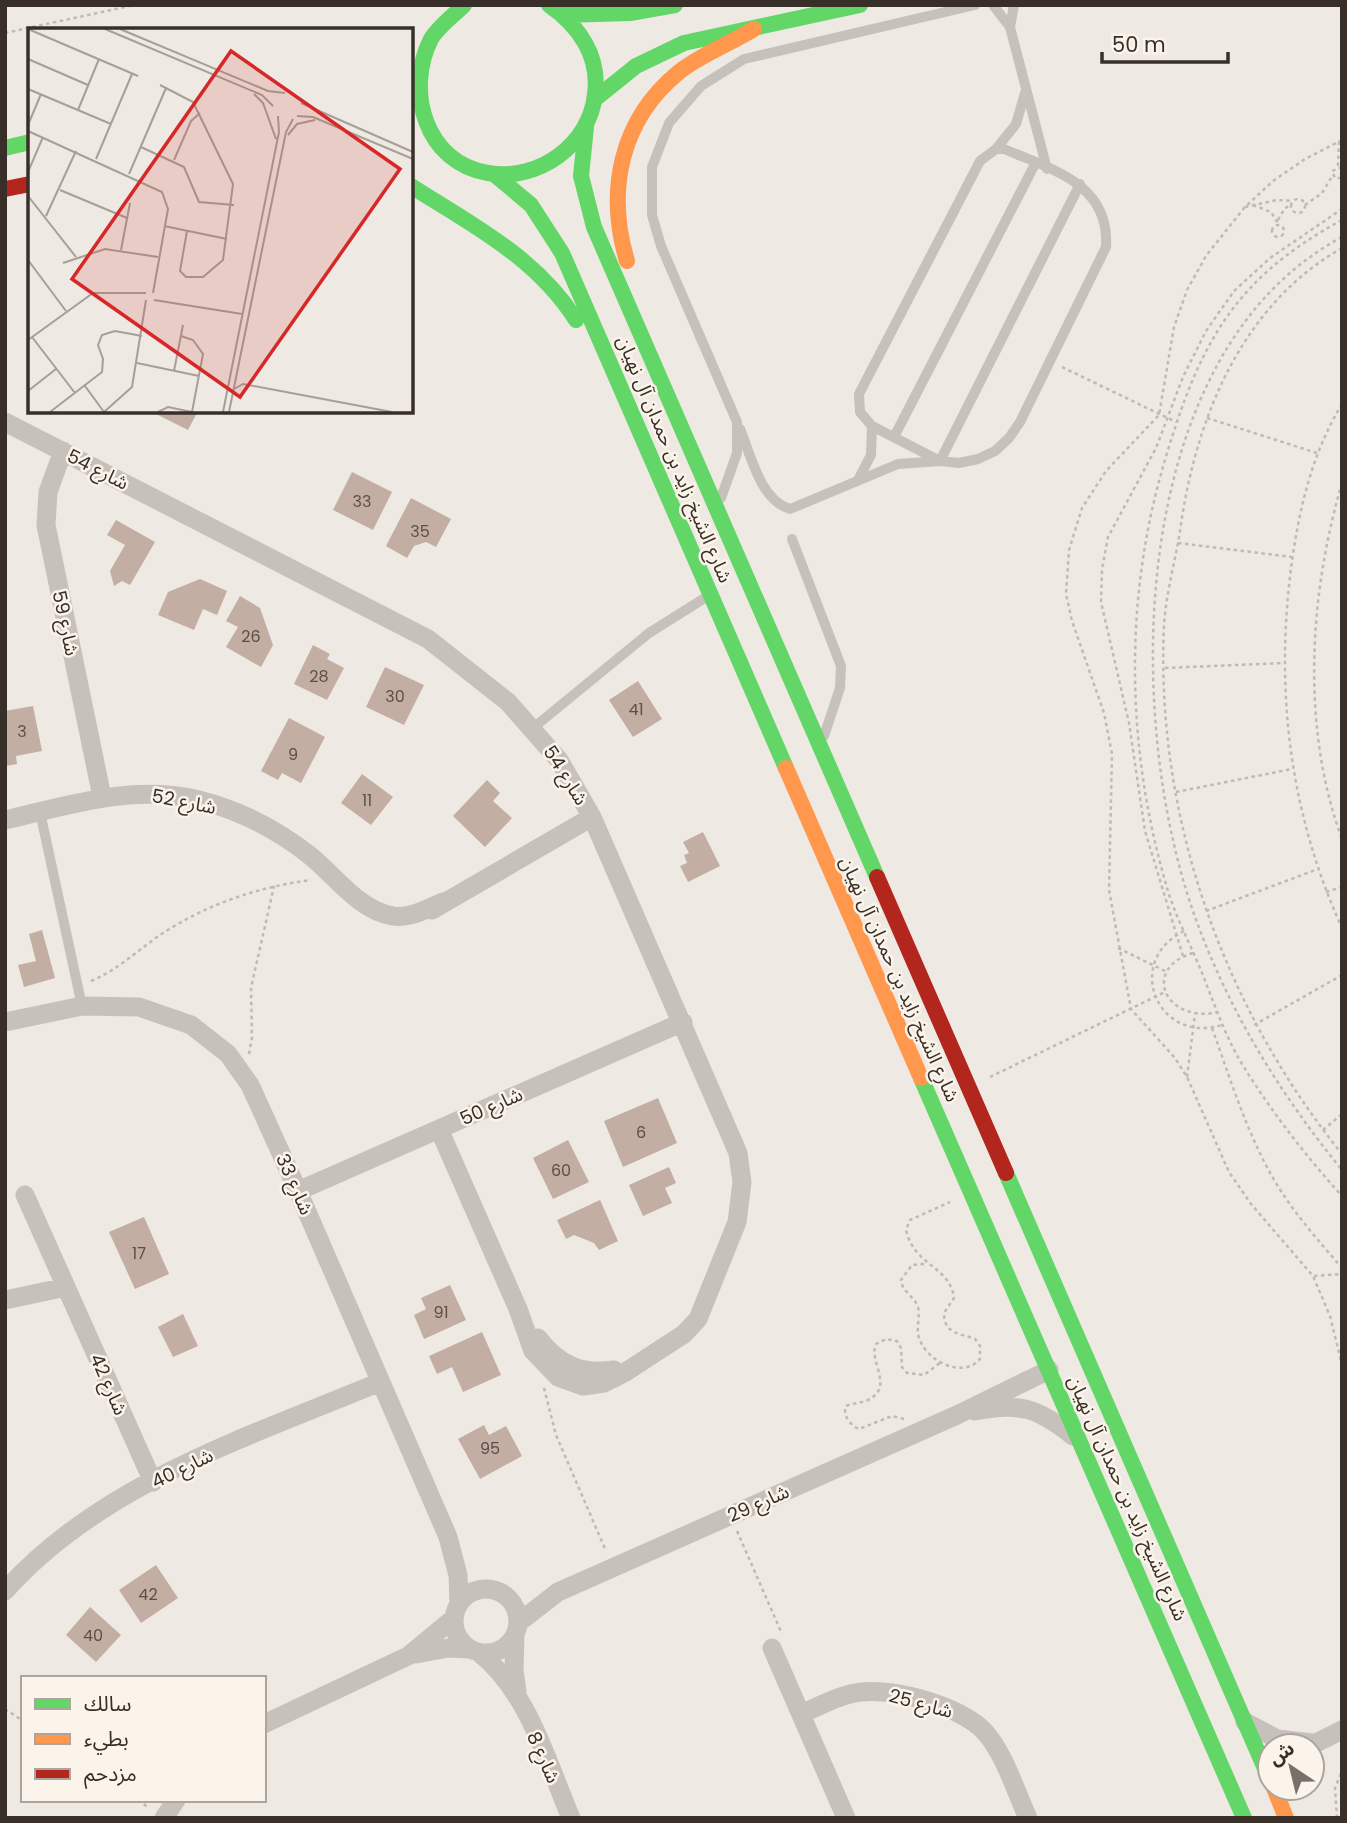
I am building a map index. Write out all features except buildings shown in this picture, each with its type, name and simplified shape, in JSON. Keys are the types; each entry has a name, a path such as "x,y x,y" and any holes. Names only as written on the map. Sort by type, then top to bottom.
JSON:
{"main road":[{"path":"413,44 464,5"},
{"path":"413,128 430,134 458,160 494,174 522,174 548,165 570,149 586,127 596,99 596,76 591,53 580,32 564,15 549,5"},
{"path":"564,15 630,13 675,5"},
{"path":"596,99 615,81 660,53 697,40 860,5"},
{"path":"430,134 418,105 416,74 425,44 444,19"},
{"path":"648,349 650,327 619,241 615,221 616,182 625,144 653,99 678,73 754,29"},
{"name":"شارع الشيخ زايد بن حمدان آل نهيان","path":"586,127 581,176 588,210 1256,1748"},
{"path":"5,148 28,142"},
{"name":"شارع الشيخ زايد بن حمدان آل نهيان","path":"494,174 531,205 554,236 1244,1818"},
{"path":"5,189 28,184"},
{"path":"413,187 544,275 572,311 601,373 620,386"},
{"path":"1049,1370 1072,1371 1107,1430 1125,1446"}],"street":[{"name":"شارع 54","path":"5,422 428,639 483,680 533,728 559,760 592,817 738,1153 742,1182 740,1209 698,1319 684,1334 614,1379 583,1386 565,1381 539,1361 528,1341 518,1309 439,1129"},
{"name":"شارع 59","path":"63,451 48,492 46,525 102,797"},
{"name":"شارع 52","path":"5,820 102,797 163,794 219,806 270,829 307,853 372,909 392,916 411,915 443,902 592,817"},
{"name":"شارع 33","path":"5,1021 82,1006 120,1005 174,1017 205,1033 240,1069 298,1191 448,1537 458,1575 456,1611"},
{"name":"شارع 50","path":"298,1191 683,1022"},
{"name":"شارع 42","path":"25,1195 153,1482"},
{"path":"5,1300 66,1287"},
{"name":"شارع 54","path":"518,1309 545,1348 569,1367 597,1373 633,1367"},
{"name":"شارع 29","path":"516,1628 558,1592 957,1415 1049,1370"},
{"name":"شارع 40","path":"5,1591 67,1535 153,1482 233,1443 380,1382"},
{"name":"شارع 29","path":"957,1415 1005,1406 1027,1408 1052,1419 1080,1441"},
{"name":"شارع 33","path":"448,1537 475,1576 496,1592"},
{"path":"266,1723 408,1656 448,1648 495,1652 503,1648 516,1628 515,1608 496,1592 471,1592 456,1611 408,1656"},
{"name":"شارع 29","path":"496,1592 558,1592"},
{"path":"456,1611 457,1635 474,1650"},
{"name":"شارع 8","path":"516,1628 514,1670 518,1696"},
{"path":"772,1648 846,1818"},
{"name":"شارع 8","path":"474,1650 496,1667 518,1696 571,1818"},
{"name":"شارع 25","path":"801,1714 849,1694 877,1691 964,1715 993,1743 1028,1818"},
{"path":"1245,1722 1264,1732"},
{"path":"1326,1738 1342,1730"},
{"path":"164,1818 175,1802"}],"lane":[{"path":"975,5 744,59 701,86 669,123 652,167 652,215 661,246 768,493 783,507 799,507 898,464 940,461 959,463 978,459 995,451 1009,438 1051,362 1106,247 1107,229 1103,212 1094,196 1080,184 996,149"},
{"path":"993,5 1010,27 1047,169"},
{"path":"1010,27 1014,5"},
{"path":"940,461 872,426 860,412 859,394 980,162 996,149 1016,124 1026,89"},
{"path":"894,437 1035,164"},
{"path":"940,461 1080,184"},
{"path":"716,508 734,467 739,438 737,422"},
{"path":"858,480 871,454 872,426"},
{"path":"792,539 841,666 840,688 820,749"},
{"path":"533,728 649,633 711,595"},
{"path":"40,812 82,1006"}],"path":[{"path":"5,33 134,5"},
{"path":"1292,203 1298,212 1322,193 1340,166 1340,141 1294,166 1244,208 1206,256 1187,290 1174,327 1158,415 1106,471 1082,508 1069,550 1066,594 1072,621 1104,713 1112,754 1109,890 1131,1009 1175,1058 1187,1077 1229,1172 1251,1203 1313,1276 1330,1316 1342,1365"},
{"path":"1333,175 1342,178"},
{"path":"1278,220 1285,208 1292,203 1300,199 1305,205"},
{"path":"1244,208 1292,203"},
{"path":"1253,205 1271,212 1279,225"},
{"path":"1183,956 1145,831 1129,723 1101,602 1101,569 1108,537 1156,448 1183,377 1206,331 1234,291 1270,258 1342,209"},
{"path":"1342,219 1275,263 1240,297 1212,336 1190,380 1150,517 1134,624 1133,667 1144,781 1169,892 1184,931 1241,1062 1299,1147 1342,1196"},
{"path":"1342,237 1287,274 1255,307 1227,344 1205,385 1175,477 1165,525 1157,574 1152,675 1154,726 1167,814 1197,924 1236,1014 1258,1055 1283,1094 1342,1170"},
{"path":"1342,248 1298,279 1269,310 1237,353 1206,418 1189,480 1165,615 1165,668 1176,792 1206,911 1254,1025 1322,1130 1342,1154"},
{"path":"1051,362 1176,422"},
{"path":"1342,404 1317,453 1297,522 1286,604 1285,663 1292,769 1318,869 1342,928"},
{"path":"1206,418 1317,453"},
{"path":"1342,483 1320,587 1315,680 1318,732 1327,783 1342,839"},
{"path":"1178,543 1292,557"},
{"path":"1165,668 1285,663"},
{"path":"1176,792 1292,769"},
{"path":"1206,911 1318,869"},
{"path":"77,984 114,969 186,920 229,900 296,882"},
{"path":"240,1069 251,1046 251,988 274,886"},
{"path":"1326,892 1342,887"},
{"path":"1184,931 1159,951 1153,966 1155,997 1174,1021 1193,1028 1212,1028 1223,1024"},
{"path":"1118,948 1166,972"},
{"path":"1193,953 1183,956 1166,972 1165,992 1177,1008 1195,1014 1218,1012"},
{"path":"1254,1025 1342,975"},
{"path":"968,1087 1165,992"},
{"path":"1187,1077 1195,1014"},
{"path":"1212,1028 1258,1150 1291,1206 1342,1268"},
{"path":"1322,1130 1342,1114"},
{"path":"924,1264 907,1236 910,1220 971,1193"},
{"path":"924,1264 939,1270 952,1289 954,1298 943,1317 949,1329 957,1335 975,1339 981,1351 980,1359 970,1368 958,1369 941,1362 920,1339 917,1305 901,1285 901,1280 908,1267 924,1264"},
{"path":"1313,1276 1342,1274"},
{"path":"927,1428 891,1416 859,1429 852,1426 845,1409 849,1404 870,1399 880,1384 881,1373 873,1352 876,1344 883,1340 893,1339 899,1343 902,1367 906,1373 924,1375 941,1362"},
{"path":"539,1361 556,1435 612,1567"},
{"path":"730,1516 781,1629 780,1643 772,1648"},
{"path":"5,1709 21,1720"},
{"path":"1337,1818 1335,1788 1342,1771"}],"traffic: fast":[{"path":"464,5 431,39 423,59 421,101 426,121 435,140 449,155 466,166 488,173 507,174 525,172 558,156 572,144 591,112 596,80 591,55 570,22 549,5"},
{"path":"564,15 630,13 675,5"},
{"path":"595,99 636,66 684,43 860,5"},
{"path":"586,127 581,176 594,227 877,877"},
{"path":"5,148 28,142"},
{"path":"494,174 531,205 562,253 786,768"},
{"path":"413,187 522,260 542,278 576,320"},
{"path":"921,1078 1244,1818"},
{"path":"1006,1173 1256,1748"}],"traffic: slow":[{"path":"627,261 618,209 619,183 631,134 643,112 659,91 679,72 754,29"},
{"path":"786,768 921,1078"},
{"path":"1280,1802 1286,1818"}],"traffic: jam":[{"path":"5,189 28,184"},
{"path":"877,877 1006,1173"}]}
